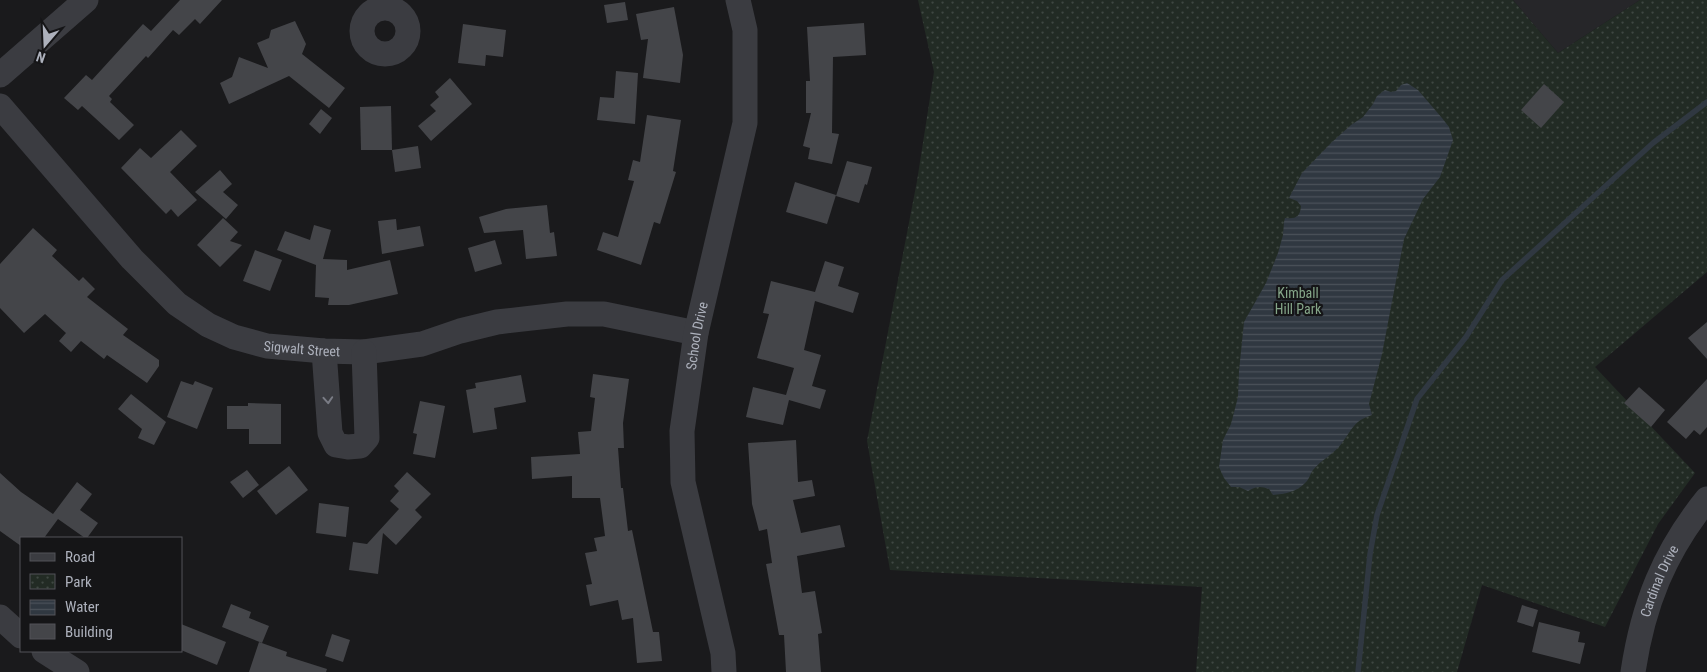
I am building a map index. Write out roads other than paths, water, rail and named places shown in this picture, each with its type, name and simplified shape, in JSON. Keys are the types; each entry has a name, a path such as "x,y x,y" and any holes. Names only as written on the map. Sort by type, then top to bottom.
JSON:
{"street":[{"path":"0,75 86,0"},
{"name":"School Drive","path":"724,672 723,653 683,482 682,431 696,333 746,124 745,30 738,0"},
{"name":"Sigwalt Street","path":"0,106 132,259 177,304 208,325 234,338 268,346 364,352 422,344 497,322 567,314 604,314 696,333"},
{"path":"324,351 330,433 336,444 348,447 360,446 367,438 364,352"},
{"name":"Cardinal Drive","path":"1633,672 1638,641 1655,586 1669,554 1688,522 1707,500"},
{"path":"0,617 20,635"},
{"path":"46,652 77,672"}],"water":[{"path":"1407,83 1418,90 1442,118 1449,127 1453,140 1440,177 1423,199 1404,239 1382,354 1369,404 1372,415 1357,423 1339,447 1316,466 1306,482 1298,489 1273,495 1269,489 1263,487 1256,487 1248,491 1239,487 1231,487 1219,467 1223,440 1231,424 1238,397 1244,322 1266,283 1278,253 1285,218 1295,218 1300,213 1301,206 1297,201 1289,198 1302,173 1331,143 1363,117 1377,96 1385,90 1396,91 1401,85"}],"waterway":[{"path":"1358,672 1370,554 1377,515 1417,399 1466,337 1502,280 1653,143 1707,102"}],"park label":[{"name":"Kimball Hill Park","path":"1298,302"}]}
